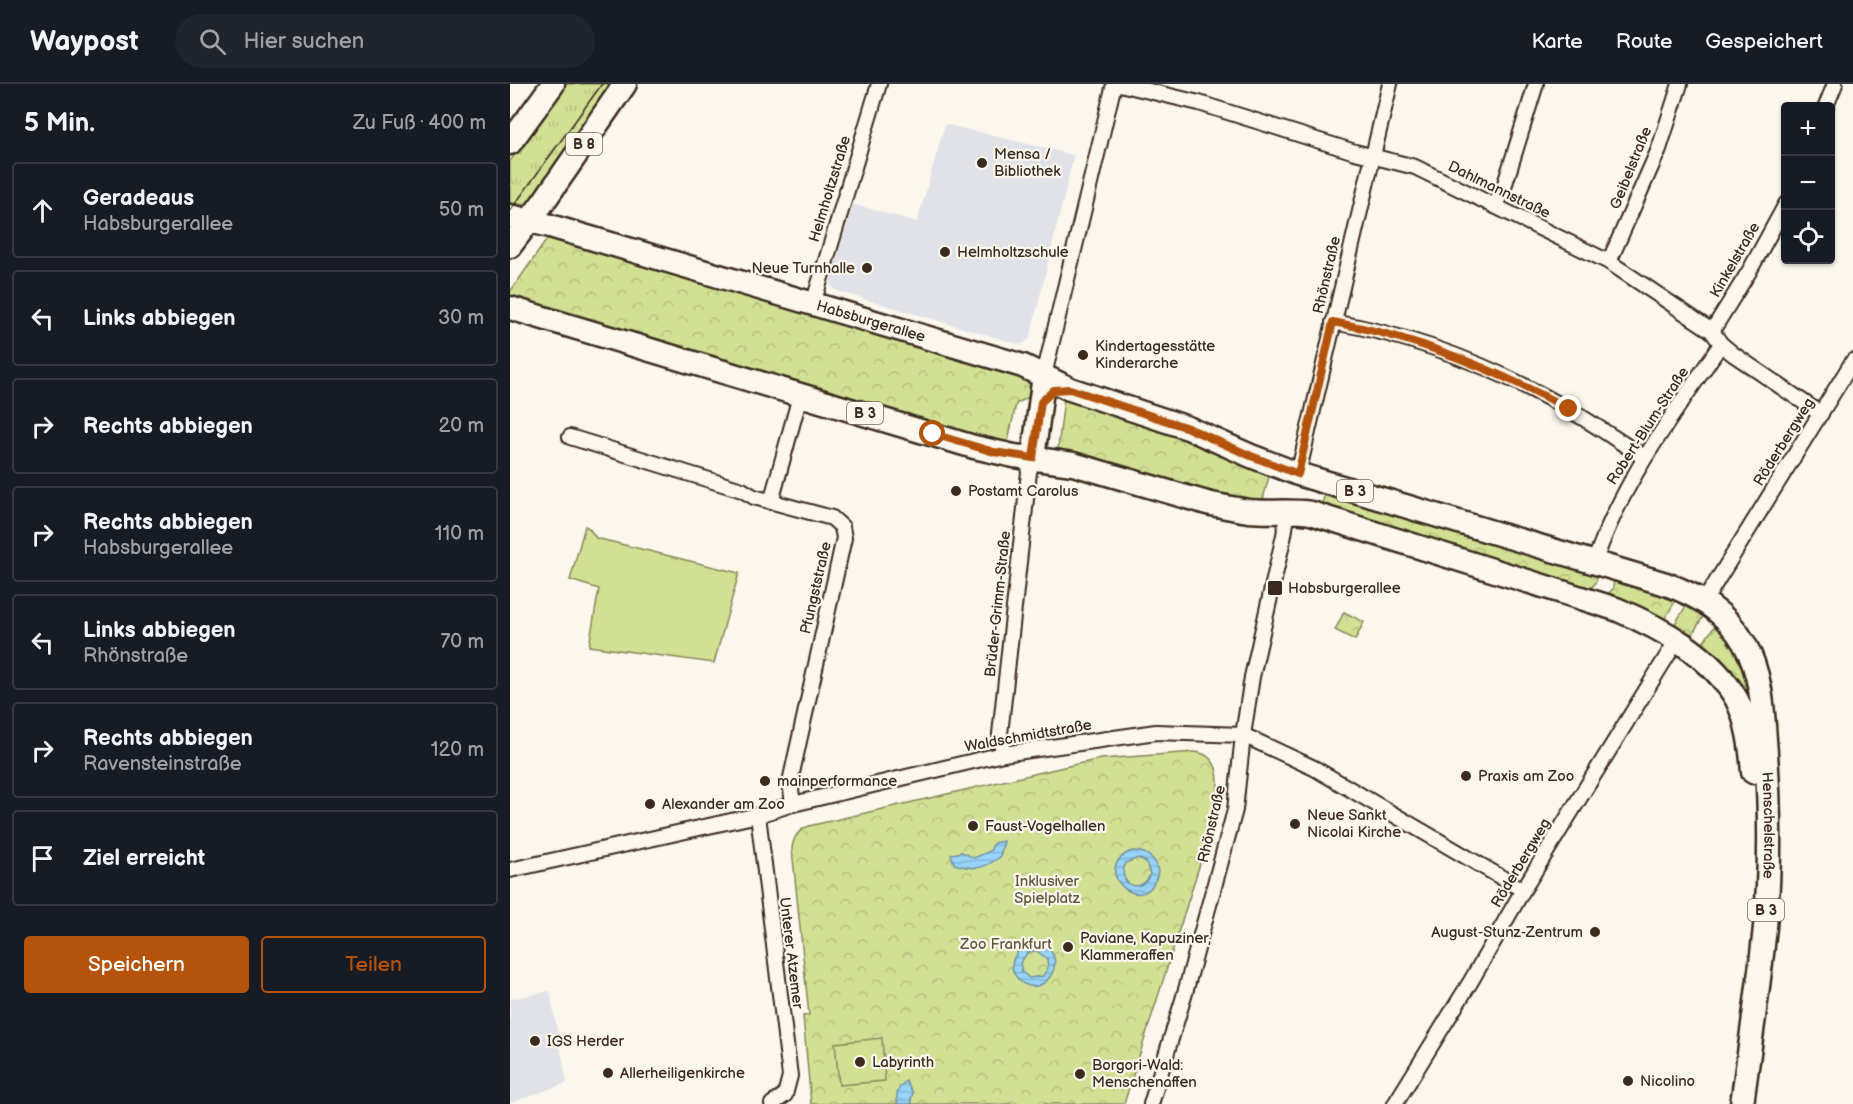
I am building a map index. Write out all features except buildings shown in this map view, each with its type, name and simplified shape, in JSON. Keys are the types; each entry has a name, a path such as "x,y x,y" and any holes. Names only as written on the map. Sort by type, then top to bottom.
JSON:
{"main road":[{"path":"510,143 553,84"},
{"name":"B 8","path":"510,246 520,219 625,84"},
{"name":"Habsburgerallee","path":"520,219 1015,364 1044,375 1070,389 1188,428 1298,474 1666,584 1705,600"},
{"name":"B 3","path":"510,308 800,396 907,425 974,447 1014,456 1073,464 1230,508 1249,511 1288,510 1311,513 1591,599 1641,619 1677,640"},
{"path":"1033,458 1044,375"},
{"path":"1041,402 1054,390 1070,389"},
{"path":"1591,599 1598,594 1606,580 1598,563"},
{"name":"Henschelstraße","path":"1705,600 1728,621 1752,658 1761,694 1767,764 1769,814 1765,927 1742,1104"},
{"name":"Henschelstraße","path":"1677,640 1715,670 1733,695 1746,722 1751,749 1758,834 1756,894 1749,975 1727,1104"}],"street":[{"name":"Helmholtzstraße","path":"813,304 879,84"},
{"path":"1044,375 1114,84"},
{"name":"Dahlmannstraße","path":"1120,84 1199,103 1373,157 1416,167 1609,262 1712,331 1721,344 1821,414"},
{"name":"Rhönstraße","path":"1298,474 1390,84"},
{"path":"1496,206 1536,84"},
{"name":"Geibelstraße","path":"1609,262 1659,148 1680,84"},
{"path":"1827,102 1834,84"},
{"name":"Kinkelstraße","path":"1712,331 1750,270 1782,210"},
{"path":"1333,322 1413,341 1506,377 1569,409 1644,458"},
{"name":"Robert-Blum-Straße","path":"1598,563 1616,507 1644,458 1721,344"},
{"name":"Röderbergweg","path":"1705,600 1853,361"},
{"path":"771,502 800,396"},
{"name":"Pfungststraße","path":"570,437 742,490 754,497 832,518 842,527 844,538 790,782 793,804"},
{"name":"Brüder-Grimm-Straße","path":"1003,754 1000,734 1029,472 1033,458"},
{"name":"Rhönstraße","path":"1150,1104 1185,993 1235,810 1252,676 1288,510"},
{"name":"Röderbergweg","path":"1395,1104 1677,640"},
{"name":"Waldschmidtstraße","path":"510,870 758,815 793,804 1003,754 1156,732 1243,735 1314,768 1523,890"},
{"name":"Unterer Atzemer","path":"758,815 790,1076 784,1095 772,1104"}],"shaded area":[{"name":"Helmholtzschule","path":"945,124 1074,155 1030,338 1023,344 837,291 831,286 830,281 853,204 917,222"},
{"name":"IGS Herder","path":"550,991 567,1083 510,1103 510,999"}],"green space":[{"path":"566,84 615,84 528,205 510,203 510,161"},
{"path":"550,235 1039,379 1036,393 1016,404 1007,446 562,317 510,296 510,292"},
{"path":"1064,399 1236,455 1270,473 1262,503 1184,489 1058,448"},
{"path":"1326,491 1598,575 1597,580 1586,591 1321,507"},
{"path":"585,526 596,538 739,573 714,663 589,646 599,589 570,580"},
{"path":"1614,578 1679,595 1662,623 1604,597 1613,589"},
{"path":"1689,601 1706,612 1690,638 1673,627"},
{"path":"1344,612 1364,622 1355,640 1335,630"},
{"path":"1718,621 1740,650 1757,715 1699,649"},
{"name":"Zoo Frankfurt","path":"1195,752 1205,755 1216,768 1218,787 1215,816 1124,1104 811,1104 803,1016 809,1015 792,849 799,832 809,826 1101,759"},
{"name":"Labyrinth","path":"882,1038 885,1081 839,1085 835,1043"}],"water":[{"path":"1004,841 1000,857 983,867 973,868 954,864 951,854 962,852 974,858 990,851 994,843"},
{"path":"1132,851 1138,851 1153,859 1157,875 1148,890 1139,893 1121,886 1116,877 1115,868 1120,859","holes":["1138,858 1146,862 1150,874 1146,881 1136,886 1127,882 1124,877 1126,863"]},
{"path":"1032,943 1046,947 1053,955 1055,964 1052,973 1038,986 1028,986 1018,979 1012,968 1017,953","holes":["1037,951 1047,959 1048,968 1043,976 1029,978 1022,972 1020,963 1028,952"]},
{"path":"906,1081 913,1093 912,1104 898,1104 898,1091"}],"tram line":[{"path":"510,211 602,84"}],"place":[{"name":"Mensa / Bibliothek","path":"982,163"},
{"name":"Helmholtzschule","path":"945,252"},
{"name":"Neue Turnhalle","path":"867,268"},
{"name":"Kindertagesstätte Kinderarche","path":"1083,355"},
{"name":"Postamt Carolus","path":"956,491"},
{"name":"Habsburgerallee","path":"1275,588"},
{"name":"Praxis am Zoo","path":"1466,776"},
{"name":"mainperformance","path":"765,781"},
{"name":"Alexander am Zoo","path":"650,804"},
{"name":"Neue Sankt Nicolai Kirche","path":"1295,824"},
{"name":"Faust-Vogelhallen","path":"973,826"},
{"name":"August-Stunz-Zentrum","path":"1595,932"},
{"name":"Paviane, Kapuziner, Klammeraffen","path":"1068,947"},
{"name":"IGS Herder","path":"535,1041"},
{"name":"Labyrinth","path":"860,1062"},
{"name":"Allerheiligenkirche","path":"608,1073"},
{"name":"Borgori-Wald: Menschenaffen","path":"1080,1074"},
{"name":"Nicolino","path":"1628,1081"}],"route":[{"path":"933,434 994,452 1033,458 1041,402 1054,390 1061,388 1188,428 1298,474 1333,322 1413,341 1459,357 1506,377 1569,409"}],"park label":[{"name":"Inklusiver Spielplatz","path":"1047,890"}]}
